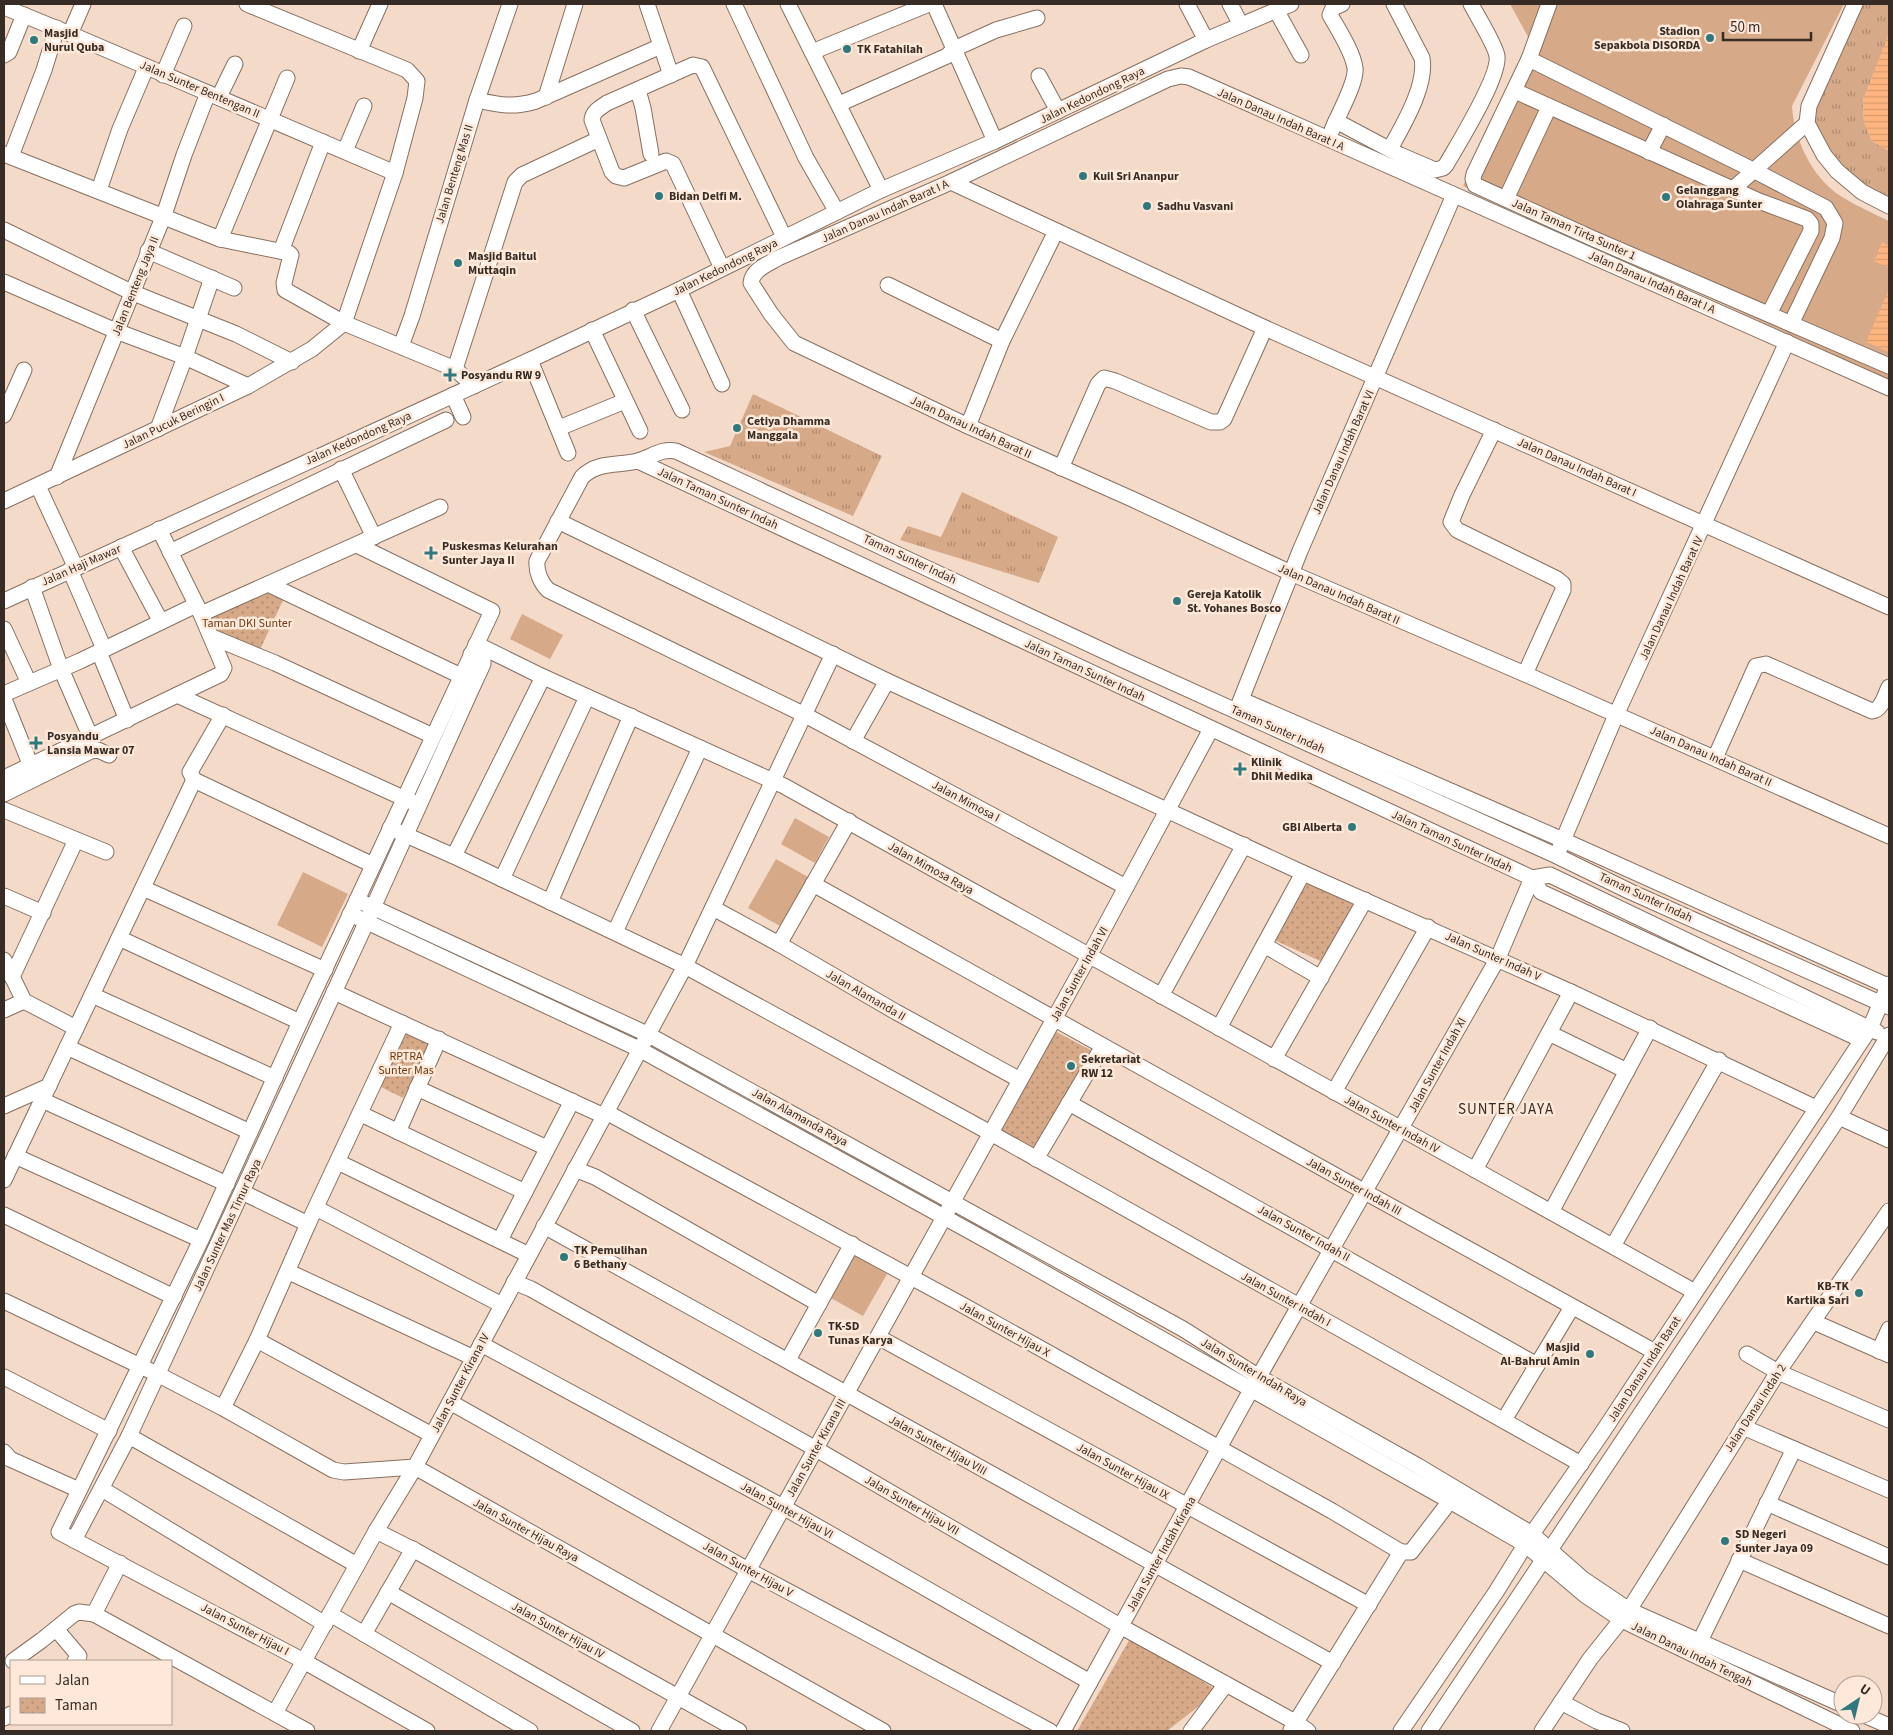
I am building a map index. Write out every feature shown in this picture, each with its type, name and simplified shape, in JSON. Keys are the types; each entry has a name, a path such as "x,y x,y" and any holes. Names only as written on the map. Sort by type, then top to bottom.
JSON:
{"street":[{"path":"83,4 64,31 44,70 7,155 164,215 220,239 281,251 290,255 284,283 285,290 340,327 401,346 455,369 474,386"},
{"path":"247,4 407,70 417,80 415,98 395,174 340,327"},
{"path":"359,51 380,4"},
{"name":"Jalan Benteng Mas II","path":"401,346 412,316 477,100 510,4"},
{"path":"546,96 575,4"},
{"path":"647,4 671,75"},
{"path":"734,4 806,158 837,212"},
{"path":"788,4 881,190"},
{"path":"812,52 929,4"},
{"path":"934,4 995,141"},
{"path":"1187,4 1206,40"},
{"path":"1230,4 1241,25"},
{"path":"1328,139 1350,91 1356,70 1353,60 1330,15 1333,8 1342,4"},
{"path":"1390,149 1408,114 1423,66 1422,58 1394,4"},
{"path":"1336,121 1435,170 1443,168 1498,65 1496,52 1471,4"},
{"name":"Jalan Taman Tirta Sunter 1","path":"1550,4 1515,92 1473,179 1475,185 1594,239 1889,366"},
{"path":"1855,4 1809,106 1807,123 1824,155 1837,170 1862,192 1889,206"},
{"name":"Jalan Sunter Bentengan II","path":"4,7 64,31 146,68 270,118 395,174"},
{"path":"1280,7 1301,56"},
{"name":"Jalan Kedondong Raya","path":"159,529 530,360 679,290 881,190 995,141 1206,40 1280,7"},
{"path":"4,55 8,52 24,15"},
{"path":"839,104 947,56 954,49 996,30 1037,18"},
{"path":"163,75 184,26"},
{"path":"477,100 507,106 522,105 661,46"},
{"path":"1529,60 1663,125 1826,208 1835,223 1832,238 1792,324"},
{"name":"Jalan Benteng Jaya II","path":"57,477 164,215 184,156 214,95 235,64"},
{"path":"722,268 673,164 666,161 662,162 621,179 612,172 592,120 592,115 595,111 607,103 693,65 702,67 784,238"},
{"path":"99,190 120,129 146,68"},
{"path":"1039,76 1058,111"},
{"name":"Jalan Danau Indah Barat I A","path":"794,343 767,309 751,283 754,274 778,258 951,182 1168,78 1176,76 1189,77 1889,388"},
{"path":"220,239 287,78"},
{"path":"638,90 651,154"},
{"path":"1515,92 1733,189 1807,219 1811,224 1811,231 1768,314"},
{"path":"345,151 364,106"},
{"path":"1506,199 1549,107"},
{"path":"1733,189 1807,123"},
{"path":"1649,152 1663,125"},
{"path":"455,369 515,182 522,175 599,138"},
{"path":"281,251 323,142"},
{"name":"Jalan Danau Indah Barat I","path":"951,182 1265,328 1706,523 1889,607"},
{"name":"Jalan Danau Indah Barat VI","path":"1239,705 1291,573 1454,195"},
{"path":"4,230 131,292 236,334 292,362"},
{"path":"968,426 1002,342 1056,231"},
{"path":"1587,253 1594,239"},
{"path":"148,251 234,288"},
{"path":"158,429 212,278"},
{"path":"4,282 116,331 185,357 248,386"},
{"path":"888,285 1002,342"},
{"path":"679,290 722,384"},
{"path":"634,310 682,410"},
{"name":"Jalan Pucuk Beringin I","path":"4,502 248,386 292,362 340,327"},
{"path":"1061,468 1098,384 1104,378 1115,380 1210,422 1220,422 1224,419 1265,328"},
{"path":"592,330 640,431"},
{"name":"Jalan Danau Indah Barat IV","path":"1557,856 1616,715 1706,523 1787,342"},
{"name":"Jalan Danau Indah Barat II","path":"794,343 968,426 1291,573 1525,674 1889,836"},
{"path":"530,360 568,453"},
{"path":"4,415 24,370"},
{"path":"453,395 463,417"},
{"path":"559,428 625,401"},
{"path":"170,552 446,420"},
{"path":"1494,430 1451,522 1457,530 1557,578 1563,584 1563,590 1525,674"},
{"name":"Taman Sunter Indah","path":"667,449 692,458 863,537 1121,659 1239,705 1632,892 1883,1006"},
{"name":"Jalan Taman Sunter Indah","path":"542,584 536,567 537,561 582,477 594,468 638,461 667,449"},
{"name":"Jalan Taman Sunter Indah","path":"638,461 1532,878 1550,876 1706,950 1867,1031"},
{"path":"341,470 374,537"},
{"path":"38,486 73,569 101,651 128,720"},
{"path":"4,694 161,622 268,584 440,507"},
{"name":"Jalan Sunter Indah V","path":"558,521 887,681 1303,872 1498,958 1719,1060 1816,1108"},
{"path":"4,778 128,720 221,674 223,671 224,668 212,637 159,529"},
{"name":"Jalan Haji Mawar","path":"4,601 159,529"},
{"name":"Jalan Sunter Mas Timur Raya","path":"60,1532 201,1240 356,900 492,610 357,545"},
{"path":"121,547 161,622"},
{"path":"268,584 461,676"},
{"name":"Jalan Mimosa I","path":"542,584 548,590 806,715 1126,887"},
{"path":"32,587 61,669 91,738"},
{"path":"4,629 29,683"},
{"path":"212,637 275,663 433,736"},
{"name":"Jalan Sunter Mas Timur Raya","path":"74,1540 129,1436 367,922 483,664 483,660 474,649"},
{"name":"Jalan Mimosa Raya","path":"474,649 543,677 773,780 1089,956"},
{"path":"639,1049 685,966 773,780 806,715 833,654"},
{"path":"1714,758 1756,666 1766,664 1872,711 1877,711 1880,707 1889,687"},
{"path":"454,856 543,677"},
{"path":"853,741 887,681"},
{"path":"177,695 419,805"},
{"path":"502,879 587,697"},
{"path":"4,698 31,766"},
{"path":"1239,705 1563,840 1889,985"},
{"path":"223,715 190,772 194,780 373,865"},
{"path":"550,902 631,716"},
{"name":"Jalan Sunter Indah VI","path":"944,1217 1089,956 1211,729"},
{"path":"615,932 700,748"},
{"path":"4,794 91,751 98,750 109,755"},
{"path":"4,1180 194,780"},
{"path":"4,810 106,852"},
{"path":"779,944 849,821"},
{"name":"Jalan Sunter Indah I","path":"390,828 454,856 685,966 1036,1159 1581,1464"},
{"path":"12,977 76,840"},
{"path":"1161,996 1244,844"},
{"path":"1219,1028 1303,872"},
{"name":"Jalan Taman Sunter Indah","path":"1532,878 1541,892 1700,965 1867,1031"},
{"name":"Jalan Sunter Indah XI","path":"1256,1383 1498,958 1532,878"},
{"name":"Jalan Sunter Indah III","path":"812,884 1655,1352"},
{"path":"143,888 325,970"},
{"path":"4,896 43,913"},
{"name":"Jalan Alamanda Raya","path":"356,900 373,906 647,1034 953,1201"},
{"path":"1274,1059 1365,900"},
{"name":"Jalan Alamanda II","path":"713,908 1020,1080"},
{"name":"Jalan Alamanda Raya","path":"350,914 639,1049 944,1217"},
{"path":"1334,1092 1428,927"},
{"path":"119,938 300,1022"},
{"path":"1264,945 1320,978"},
{"path":"1700,965 1706,950"},
{"name":"Jalan Sunter Indah IV","path":"1089,956 1695,1292"},
{"path":"4,960 24,1001 76,1028"},
{"name":"Jalan Danau Indah Barat","path":"1402,1731 1867,1031 1883,1006 1889,985"},
{"name":"Jalan Sunter Hijau X","path":"334,992 572,1101 605,1114 852,1244 1220,1448 1401,1552"},
{"path":"1475,1170 1571,992"},
{"path":"92,995 275,1078"},
{"path":"4,1010 24,1001"},
{"path":"223,1408 289,1272 308,1224 402,1023"},
{"path":"1551,1212 1650,1028"},
{"path":"1867,1031 1889,1037"},
{"path":"1549,1033 1627,1071"},
{"name":"Jalan Danau Indah Barat","path":"1429,1731 1840,1117 1889,1037"},
{"path":"398,1132 439,1040"},
{"path":"1036,1159 1103,1046"},
{"path":"67,1047 250,1132"},
{"name":"Jalan Sunter Kirana IV","path":"275,1713 376,1531 419,1470 432,1435 639,1049"},
{"path":"1612,1246 1719,1060"},
{"path":"4,1106 49,1086"},
{"path":"417,1088 547,1148"},
{"path":"42,1100 227,1184"},
{"path":"500,1240 572,1101"},
{"name":"Jalan Sunter Indah II","path":"1069,1103 1537,1365"},
{"path":"361,1114 525,1192"},
{"path":"1840,1117 1889,1140"},
{"path":"15,1156 201,1240"},
{"path":"338,1162 529,1255"},
{"path":"575,1169 595,1177 819,1304"},
{"path":"242,1192 308,1224"},
{"name":"Jalan Sunter Indah Raya","path":"953,1201 1183,1329 1256,1383 1450,1501 1529,1540"},
{"path":"316,1208 502,1305"},
{"path":"4,1215 174,1297"},
{"name":"Jalan Sunter Indah Raya","path":"944,1217 1256,1383 1418,1466 1547,1554"},
{"name":"Jalan Sunter Kirana III","path":"659,1731 944,1217"},
{"name":"Jalan Danau Indah 2","path":"1542,1731 1590,1660 1626,1615 1778,1372 1887,1217"},
{"name":"Jalan Sunter Hijau VIII","path":"544,1226 1333,1664"},
{"path":"788,1360 852,1244"},
{"path":"289,1272 474,1358"},
{"name":"Jalan Sunter Hijau VII","path":"514,1282 531,1289 816,1449 1120,1626 1226,1684 1299,1728"},
{"path":"4,1301 157,1374 223,1408 333,1470 344,1472 419,1470"},
{"path":"1504,1420 1572,1307"},
{"path":"1814,1322 1884,1353 1889,1329"},
{"name":"Jalan Sunter Hijau IX","path":"878,1337 1369,1605"},
{"path":"257,1340 432,1435"},
{"name":"Jalan Sunter Hijau VI","path":"481,1344 783,1507 1090,1682"},
{"path":"1747,1354 1778,1372 1889,1420"},
{"path":"4,1378 109,1431"},
{"name":"Jalan Sunter Indah Kirana","path":"1063,1731 1256,1383"},
{"name":"Jalan Sunter Hijau V","path":"450,1402 748,1570 1050,1731"},
{"path":"1743,1427 1889,1490"},
{"path":"129,1436 357,1565"},
{"path":"1700,1641 1794,1449"},
{"path":"4,1452 10,1459 79,1490"},
{"name":"Jalan Sunter Hijau Raya","path":"419,1470 883,1731"},
{"path":"102,1489 327,1619 364,1634 530,1731"},
{"path":"1299,1728 1333,1664 1401,1552 1411,1552 1450,1501"},
{"path":"1768,1503 1889,1557"},
{"name":"Jalan Sunter Hijau IV","path":"376,1531 413,1549 739,1731"},
{"name":"Jalan Sunter Hijau I","path":"60,1532 304,1661 427,1731"},
{"path":"364,1634 413,1549"},
{"name":"Jalan Danau Indah Tengah","path":"1547,1554 1580,1591 1852,1731"},
{"path":"1739,1560 1889,1626"},
{"path":"94,1614 120,1563"},
{"path":"388,1592 632,1731"},
{"path":"15,1660 74,1614 78,1612 94,1614 307,1731"},
{"name":"Jalan Danau Indah Tengah","path":"1626,1615 1700,1641 1833,1701"},
{"path":"56,1629 79,1656 76,1660"},
{"path":"1191,1731 1226,1684"},
{"path":"1561,1702 1620,1731"}],"green space":[{"name":"Gelanggang Olahraga Sunter","path":"1510,4 1844,4 1792,106 1793,117 1799,139 1808,160 1828,186 1841,196 1889,221 1889,380 1463,186 1532,44"},
{"path":"1855,4 1889,4 1889,35 1863,100 1864,122 1872,141 1889,151 1889,205 1862,192 1816,141 1809,106"},
{"path":"753,394 882,456 853,516 704,452 730,446"},
{"path":"962,492 1058,537 1039,583 900,540 908,526 941,537"},
{"name":"Taman DKI Sunter","path":"268,588 284,598 258,654 214,634 205,616"},
{"path":"522,614 563,635 550,659 510,639"},
{"path":"795,818 829,837 815,863 781,844"},
{"path":"776,859 808,877 780,926 748,908"},
{"path":"303,872 348,894 322,947 277,925"},
{"path":"1304,880 1360,905 1327,964 1272,939"},
{"name":"RPTRA Sunter Mas","path":"409,1028 433,1040 403,1098 379,1086"},
{"path":"1051,1029 1094,1052 1037,1151 1000,1131"},
{"path":"853,1254 887,1274 863,1316 829,1297"},
{"path":"1131,1637 1218,1691 1167,1731 1077,1731"}],"shaded area":[{"path":"1889,33 1889,151 1872,141 1864,122 1863,100"},
{"path":"1882,242 1889,246 1889,268 1874,261"},
{"path":"1889,289 1889,352 1866,342"}],"place":[{"name":"Stadion Sepakbola DISORDA","path":"1710,38"},
{"name":"Masjid Nurul Quba","path":"34,40"},
{"name":"TK Fatahilah","path":"847,49"},
{"name":"Kuil Sri Ananpur","path":"1083,176"},
{"name":"Bidan Delfi M.","path":"659,196"},
{"name":"Gelanggang Olahraga Sunter","path":"1666,197"},
{"name":"Sadhu Vasvani","path":"1147,206"},
{"name":"Masjid Baitul Muttaqin","path":"458,263"},
{"name":"Posyandu RW 9","path":"450,375"},
{"name":"Cetiya Dhamma Manggala","path":"737,428"},
{"name":"Puskesmas Kelurahan Sunter Jaya II","path":"431,553"},
{"name":"Gereja Katolik St. Yohanes Bosco","path":"1177,601"},
{"name":"Posyandu Lansia Mawar 07","path":"36,743"},
{"name":"Klinik Dhil Medika","path":"1240,769"},
{"name":"GBI Alberta","path":"1352,827"},
{"name":"Sekretariat RW 12","path":"1071,1066"},
{"name":"TK Pemulihan 6 Bethany","path":"564,1257"},
{"name":"KB-TK Kartika Sari","path":"1859,1293"},
{"name":"TK-SD Tunas Karya","path":"818,1333"},
{"name":"Masjid Al-Bahrul Amin","path":"1590,1354"},
{"name":"SD Negeri Sunter Jaya 09","path":"1725,1541"}],"district":[{"name":"SUNTER JAYA","path":"1506,1109"}]}
